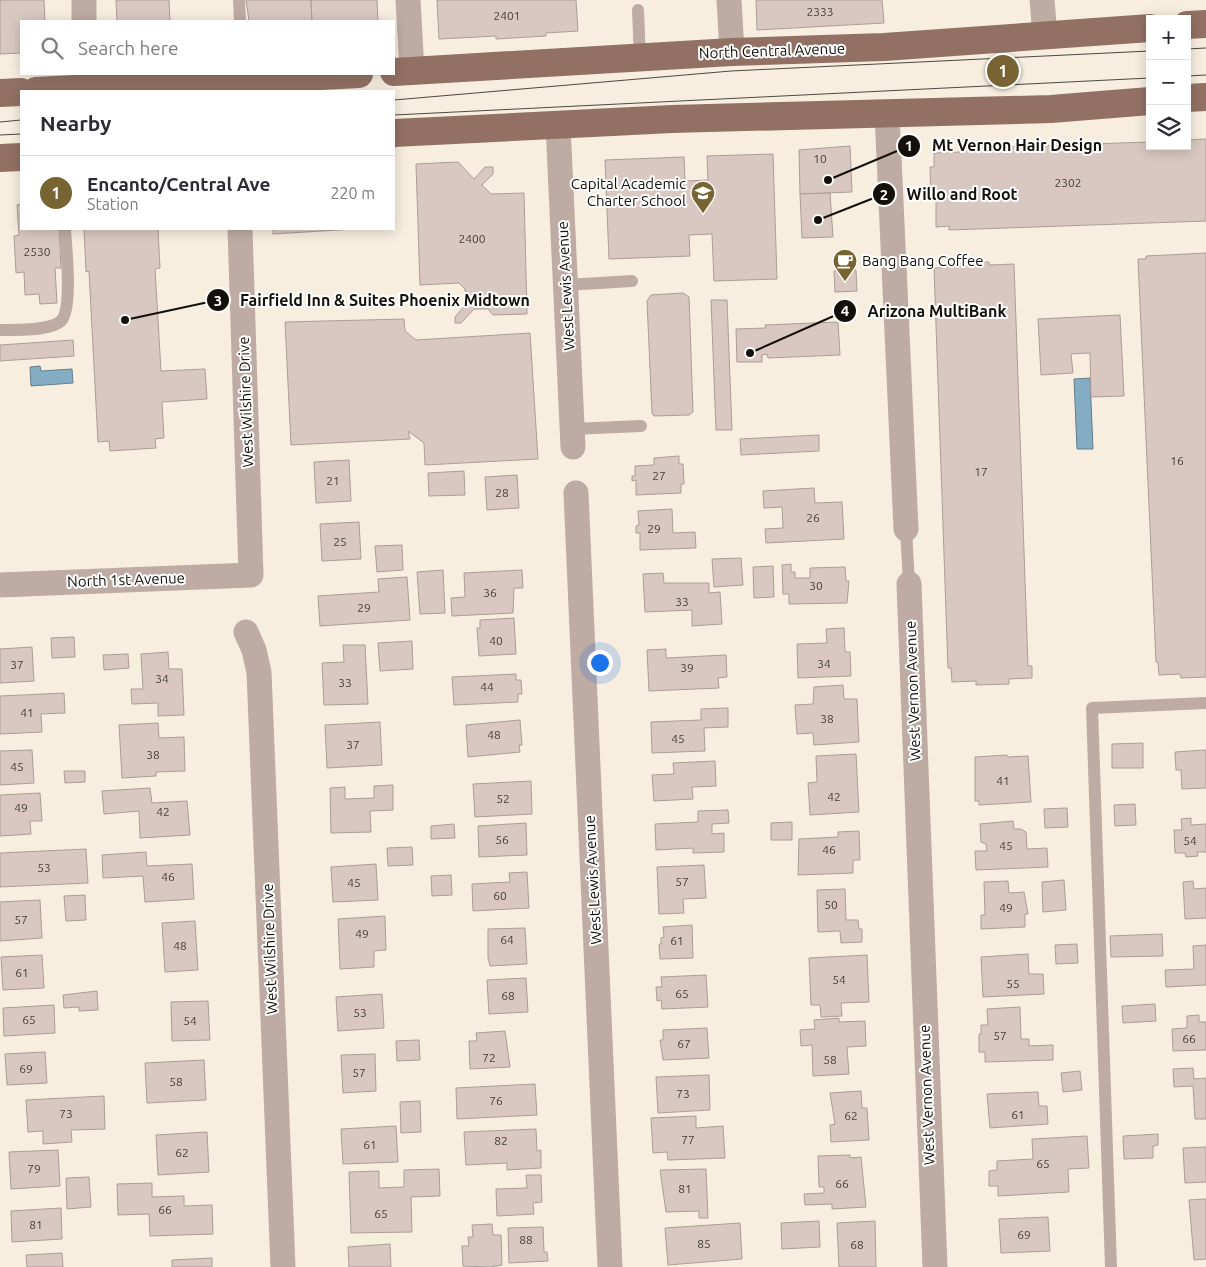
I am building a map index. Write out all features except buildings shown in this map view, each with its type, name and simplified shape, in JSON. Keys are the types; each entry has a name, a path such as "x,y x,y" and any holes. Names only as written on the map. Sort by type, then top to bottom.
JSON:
{"main road":[{"path":"1191,25 1206,24"},
{"name":"North Central Avenue","path":"403,71 732,52 884,47 1146,28"},
{"path":"41,90 86,81 321,75"},
{"path":"0,93 20,92"},
{"path":"1191,98 1206,97"},
{"path":"395,133 672,119 1051,108 1146,101"},
{"path":"0,158 20,157"}],"street":[{"path":"84,0 84,20"},
{"path":"403,71 408,0"},
{"path":"729,0 732,52"},
{"path":"1042,0 1045,35"},
{"name":"West Vernon Avenue","path":"887,114 906,529"},
{"name":"West Lewis Avenue","path":"558,125 573,438"},
{"name":"West Wilshire Drive","path":"240,230 251,575"},
{"name":"West Lewis Avenue","path":"576,493 610,1267"},
{"name":"North 1st Avenue","path":"0,585 251,575"},
{"name":"West Vernon Avenue","path":"909,584 935,1267"},
{"name":"West Wilshire Drive","path":"246,632 254,650 259,672 283,1267"}],"lane":[{"path":"239,0 240,20"},
{"path":"638,10 640,58"},
{"path":"0,330 43,327 60,322 65,315 67,302 65,230"},
{"path":"566,285 632,281"},
{"path":"573,438 640,426"},
{"name":"West Vernon Avenue","path":"906,529 909,584"},
{"path":"1111,1267 1092,708 1206,703"}],"water":[{"path":"40,366 41,371 72,369 73,383 31,386 30,367"},
{"path":"1090,378 1093,449 1077,449 1074,379"}],"tram line":[{"path":"1191,49 1206,48"},
{"path":"395,100 731,71 1146,51"},
{"path":"1191,76 1206,75"},
{"path":"395,115 1146,78"},
{"path":"0,122 20,120"},
{"path":"0,135 20,134"}],"place":[{"name":"Encanto/Central Ave","path":"1003,71"},
{"name":"Mt Vernon Hair Design","path":"828,180"},
{"name":"Capital Academic Charter School","path":"703,214"},
{"name":"Willo and Root","path":"818,220"},
{"name":"Bang Bang Coffee","path":"845,282"},
{"name":"Fairfield Inn & Suites Phoenix Midtown","path":"125,320"},
{"name":"Arizona MultiBank","path":"750,353"}]}
